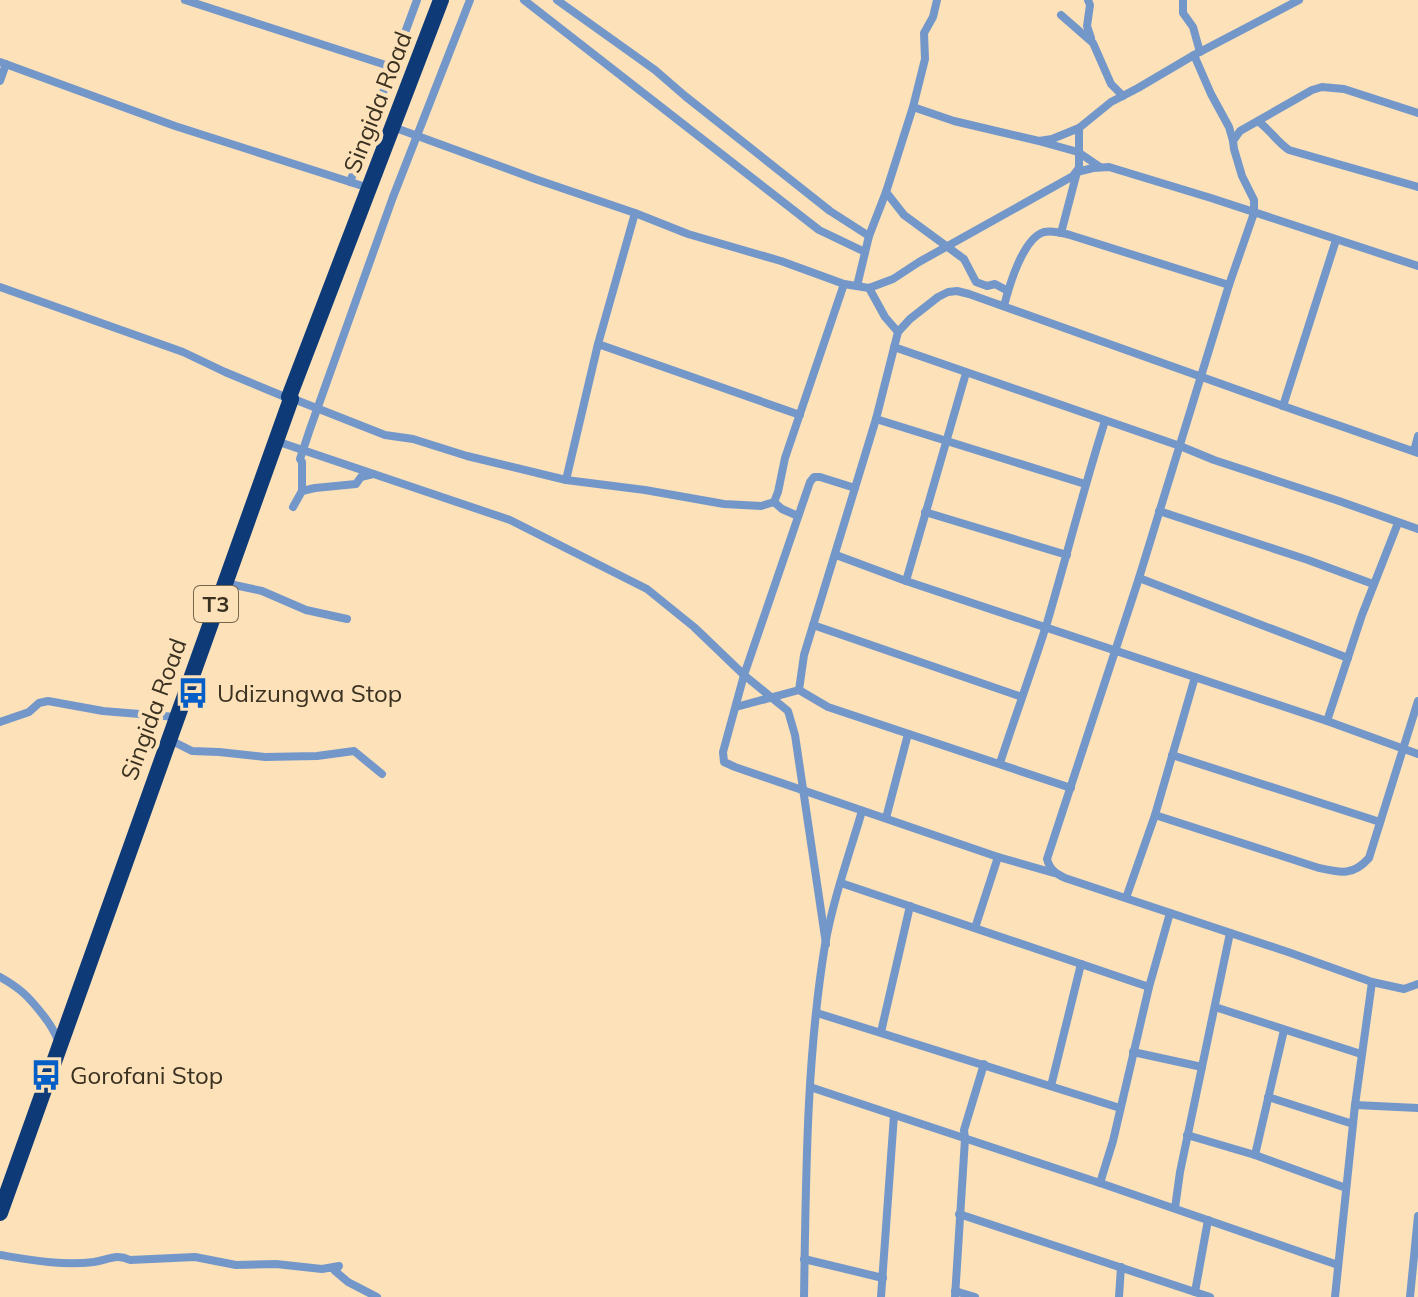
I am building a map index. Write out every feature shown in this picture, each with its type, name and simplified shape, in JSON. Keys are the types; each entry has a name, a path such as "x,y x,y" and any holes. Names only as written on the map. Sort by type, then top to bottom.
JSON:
{"highway":[{"name":"Singida Road","path":"0,1213 290,398 441,0"}],"street":[{"path":"185,0 392,67"},
{"path":"350,182 417,0"},
{"path":"293,507 302,491 300,459 317,407 470,0"},
{"path":"524,0 819,230 865,252"},
{"path":"557,0 568,4 655,70 830,211 869,236"},
{"path":"857,286 869,236 913,107 925,59 924,33 933,17 937,0"},
{"path":"1088,0 1087,26 1093,43 1111,84 1123,96"},
{"path":"1055,873 1047,859 1254,213 1255,203 1239,167 1229,127 1217,106 1197,53 1193,27 1183,13 1183,0"},
{"path":"1039,141 1079,128 1111,102 1299,0"},
{"path":"1061,15 1093,43"},
{"path":"0,81 3,63 132,111 369,188"},
{"path":"1233,141 1240,131 1322,87 1344,89 1418,113"},
{"path":"913,107 954,121 1078,152 1100,167"},
{"path":"1259,122 1289,150 1418,187"},
{"path":"393,127 688,234 781,261 844,284 869,288 893,279 1077,172 1100,167 1122,170 1418,266"},
{"path":"1061,233 1079,168 1079,128"},
{"path":"886,192 904,215 964,259 976,282 987,286 995,284 1008,291"},
{"path":"566,480 598,344 635,213"},
{"path":"1004,306 1025,249 1032,239 1043,232 1061,233 1229,285"},
{"path":"1283,406 1336,240"},
{"path":"774,502 785,458 844,284"},
{"path":"0,287 183,352 225,372 385,435 413,439 467,456 566,480 724,504 761,506 774,502"},
{"path":"869,288 885,317 898,332"},
{"path":"799,690 804,655 876,419 898,332 910,319 948,292 957,291 1004,306 1416,452 1418,436"},
{"path":"598,344 800,415"},
{"path":"894,347 1418,529"},
{"path":"906,581 966,373"},
{"path":"876,419 1085,484"},
{"path":"1000,763 1046,626 1105,421"},
{"path":"275,441 510,520 647,589 788,711 826,944"},
{"path":"302,491 356,484 361,477 374,474"},
{"path":"855,488 814,477 810,482 744,675 723,752 724,762 1372,982 1404,989 1417,985"},
{"path":"774,502 798,516"},
{"path":"1159,511 1373,584"},
{"path":"925,512 1067,555"},
{"path":"1327,721 1373,584 1398,523"},
{"path":"836,555 1418,754"},
{"path":"1139,578 1348,658"},
{"path":"224,582 262,591 306,610 347,619"},
{"path":"813,625 1022,697"},
{"path":"1126,898 1155,815 1195,677"},
{"path":"736,707 799,690 828,707 1071,788"},
{"path":"0,722 29,712 39,703 48,701 103,711 176,717"},
{"path":"1155,815 1319,868 1336,872 1360,868 1369,858 1418,701"},
{"path":"886,818 908,734"},
{"path":"168,739 192,751 265,757 317,756 354,751 382,774"},
{"path":"1172,755 1380,822"},
{"path":"804,1297 810,1087 817,1013 826,944 862,811"},
{"path":"975,928 998,857"},
{"path":"841,883 1149,987"},
{"path":"881,1032 910,906"},
{"path":"1100,1183 1170,913"},
{"path":"1175,1208 1187,1135 1230,933"},
{"path":"1051,1086 1081,964"},
{"path":"0,977 35,1003 51,1025 60,1046"},
{"path":"1335,1297 1355,1105 1372,982"},
{"path":"1215,1007 1361,1054"},
{"path":"817,1013 1120,1108"},
{"path":"1255,1155 1284,1030"},
{"path":"1133,1052 1202,1067"},
{"path":"975,1297 955,1294 964,1130 984,1064"},
{"path":"810,1087 1338,1265"},
{"path":"1268,1097 1353,1124"},
{"path":"1355,1105 1418,1108"},
{"path":"881,1297 894,1115"},
{"path":"1187,1135 1255,1155 1346,1188"},
{"path":"959,1214 1210,1297"},
{"path":"1410,1297 1418,1216"},
{"path":"1195,1292 1208,1220"},
{"path":"0,1255 33,1262 92,1262 121,1256 130,1260 195,1257 236,1265 276,1264 322,1269 339,1266 335,1271 348,1282 377,1297"},
{"path":"804,1259 883,1278"},
{"path":"1119,1297 1121,1267"}],"place":[{"name":"Udizungwa Stop","path":"193,693"},
{"name":"Gorofani Stop","path":"46,1075"}]}
